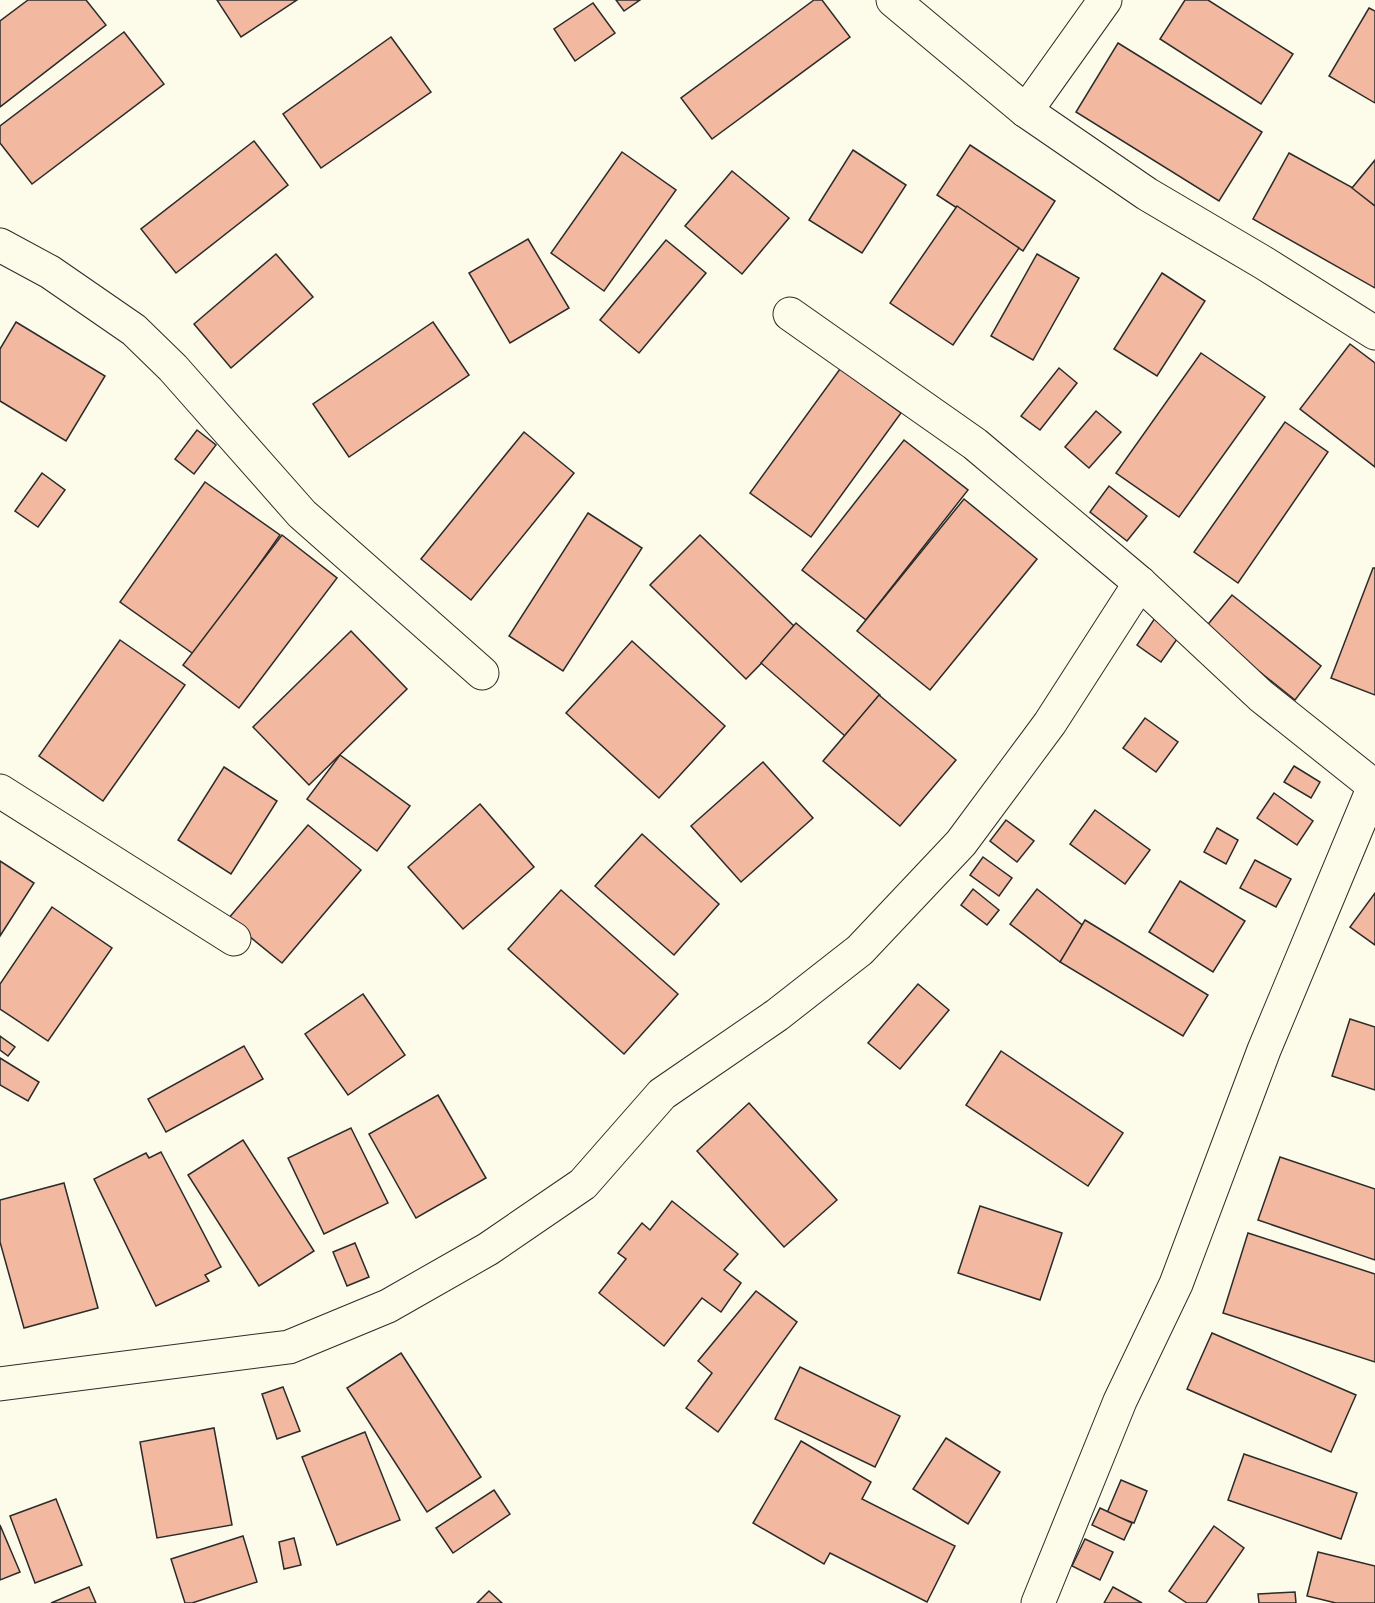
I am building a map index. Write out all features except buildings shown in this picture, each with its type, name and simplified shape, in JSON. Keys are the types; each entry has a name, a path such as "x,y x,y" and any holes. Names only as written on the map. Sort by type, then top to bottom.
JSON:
{"street":[{"path":"893,0 1026,111 1147,194 1264,263 1375,333"},
{"path":"1026,111 1105,0"},
{"path":"0,245 50,272 134,330 173,368 302,514 482,673"},
{"path":"790,314 975,444 1140,583 1261,696 1375,785 1264,1050 1176,1284 1120,1401 1038,1603"},
{"path":"0,1383 289,1347 388,1306 488,1249 583,1184 662,1094 777,1014 860,950 961,843 1050,723 1140,583"},
{"path":"0,791 234,939"}]}
